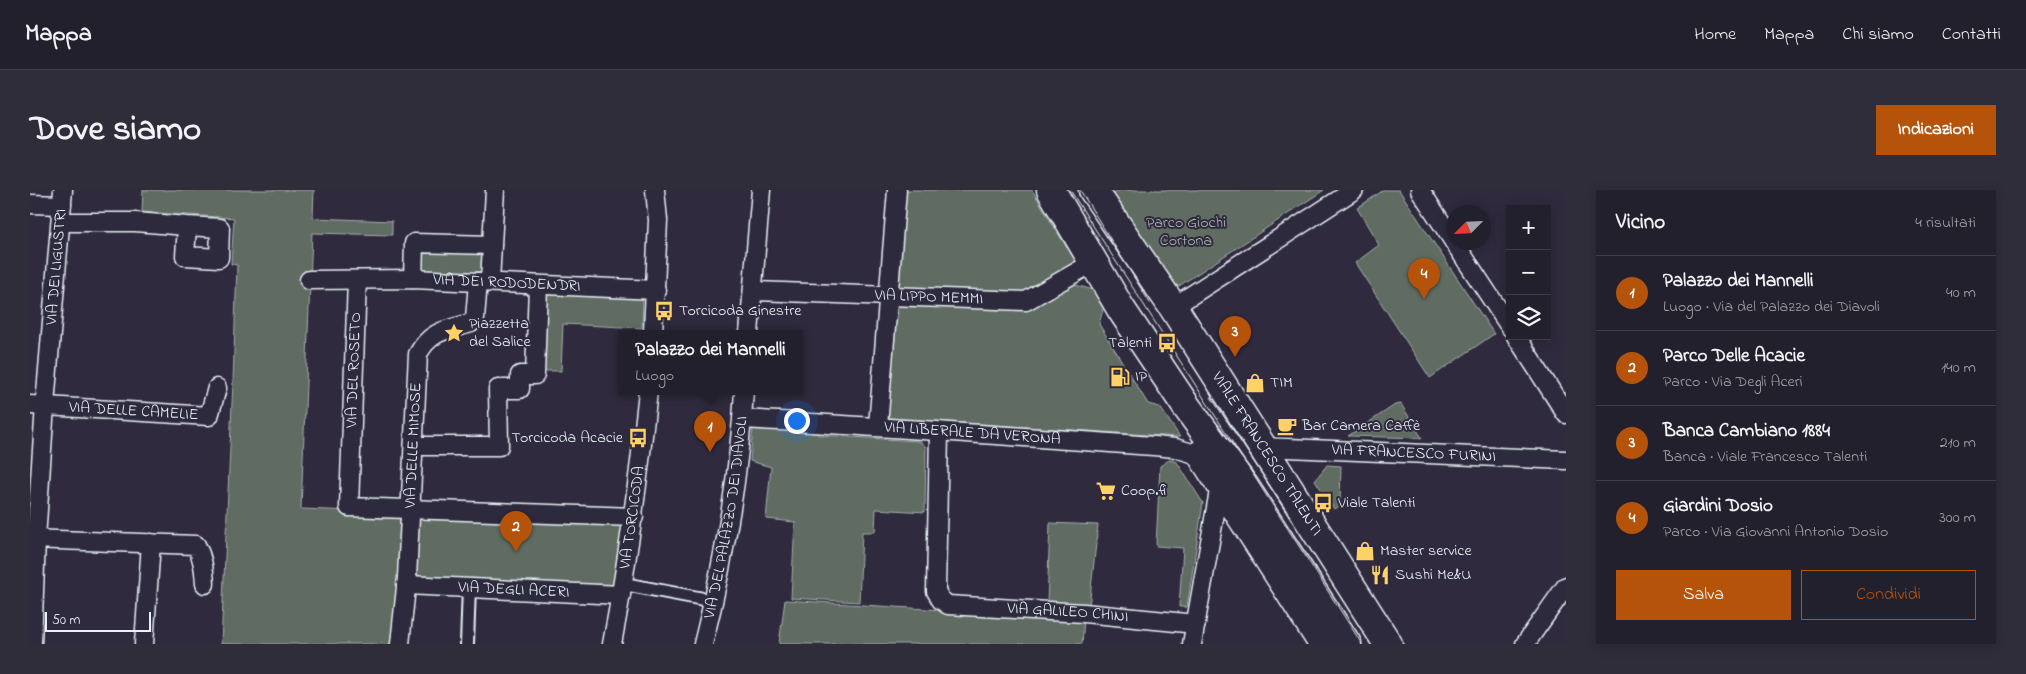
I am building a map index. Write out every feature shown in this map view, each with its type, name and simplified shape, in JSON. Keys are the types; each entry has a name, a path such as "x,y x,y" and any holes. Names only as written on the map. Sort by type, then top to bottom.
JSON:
{"main road":[{"path":"1052,190 1094,262 1160,367 1245,487 1347,644"},
{"name":"VIALE FRANCESCO TALENTI","path":"1093,190 1173,307 1388,644"},
{"path":"1160,367 1175,412 1241,519 1323,644"}],"street":[{"name":"VIA DELLE MIMOSE","path":"400,644 411,508 418,354 424,343 431,336 471,323 475,318 492,245 495,190"},
{"path":"653,330 658,220 655,190"},
{"path":"749,330 761,190"},
{"path":"878,426 897,190"},
{"path":"1173,307 1354,190"},
{"path":"1420,190 1446,230"},
{"path":"30,204 62,206 135,222 187,226"},
{"name":"VIA DEI LIGUSTRI","path":"32,644 37,405 62,206"},
{"path":"413,279 414,243 492,245"},
{"path":"1459,250 1506,321"},
{"name":"VIA LIPPO MEMMI","path":"753,291 889,294 1026,301 1094,262"},
{"name":"VIA DEI RODODENDRI","path":"357,280 413,279 656,290"},
{"path":"310,280 357,280"},
{"name":"VIA DEL ROSETO","path":"357,280 349,507 411,508"},
{"path":"414,446 499,446 498,389 520,389 520,375 535,375 538,285"},
{"path":"1519,340 1566,414"},
{"name":"VIA DELLE CAMELIE","path":"37,405 209,416 216,388"},
{"name":"VIA TORCICODA","path":"612,644 623,590 634,516 648,395"},
{"name":"VIA DEL PALAZZO DEI DIAVOLI","path":"703,644 714,601 737,478 744,395"},
{"name":"VIA LIBERALE DA VERONA","path":"743,419 878,426 1160,447 1179,449 1202,456"},
{"name":"VIA GALILEO CHINI","path":"939,432 936,591 941,600 948,605 1074,613 1196,624"},
{"name":"VIA FRANCESCO FURINI","path":"1262,447 1566,460"},
{"path":"1192,644 1220,485"},
{"path":"411,508 634,516"},
{"path":"1212,532 1224,521 1233,518 1241,519"},
{"path":"33,539 196,545 204,565 205,584"},
{"path":"144,644 150,543"},
{"name":"VIA DEGLI ACERI","path":"406,585 623,590"},
{"path":"1525,644 1566,586"},
{"path":"467,644 468,587"},
{"path":"623,590 714,601"}],"green space":[{"path":"143,190 314,190 313,218 392,221 392,235 312,233 301,509 408,513 394,644 221,644 237,265 231,264 234,218 142,212"},
{"path":"904,190 1032,190 1067,248 1072,246 1081,261 1068,268 1076,285 1093,290 1104,306 1099,324 1148,404 1160,407 1180,437 887,418"},
{"name":"Parco Giochi Cortona","path":"1119,190 1324,190 1179,286 1174,286 1111,196"},
{"path":"1384,190 1399,190 1494,334 1430,378 1355,263 1379,245 1357,208"},
{"path":"417,247 488,248 487,278 417,276"},
{"path":"543,290 643,297 642,328 563,324 561,371 540,371"},
{"path":"1401,404 1422,438 1348,436 1395,405"},
{"path":"753,428 818,432 818,435 917,441 926,447 925,512 876,509 875,532 862,532 859,602 791,598 795,522 766,519 771,467 750,461"},
{"path":"1169,460 1177,462 1203,503 1187,607 1179,607 1183,548 1156,546 1160,466"},
{"path":"1327,465 1341,466 1340,505 1334,509 1315,480"},
{"path":"415,515 623,525 615,589 412,580"},
{"path":"1050,523 1098,525 1089,607 1047,604"},
{"path":"785,600 1084,619 1082,644 779,644"}],"tram line":[{"path":"1070,190 1362,644"},
{"path":"1080,190 1150,303"},
{"path":"1211,397 1290,516"}],"place":[{"name":"Giardini Dosio","path":"1424,299"},
{"name":"Torcicoda Ginestre","path":"664,311"},
{"name":"Piazzetta del Salice","path":"454,333"},
{"name":"Talenti","path":"1167,343"},
{"name":"Banca Cambiano 1884","path":"1235,357"},
{"name":"IP","path":"1120,377"},
{"name":"TIM","path":"1255,383"},
{"name":"Bar Camera Caffè","path":"1287,426"},
{"name":"Torcicoda Acacie","path":"638,438"},
{"name":"Palazzo dei Mannelli","path":"710,452"},
{"name":"Coop.fi","path":"1106,491"},
{"name":"Viale Talenti","path":"1323,503"},
{"name":"Master service","path":"1365,551"},
{"name":"Parco Delle Acacie","path":"516,552"},
{"name":"Sushi Me&U","path":"1380,575"}]}
